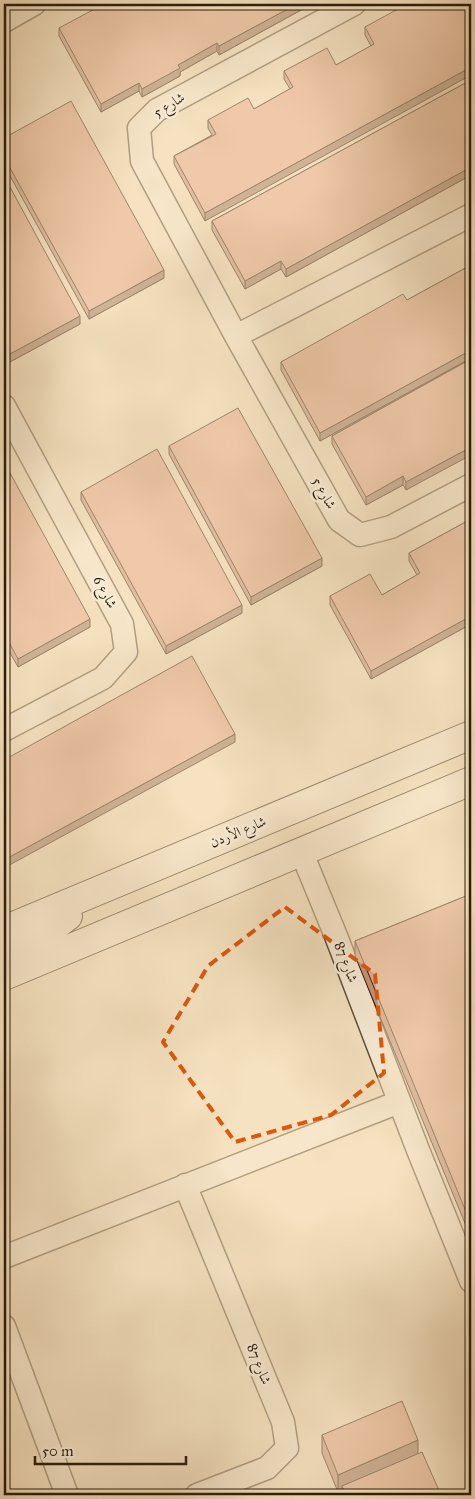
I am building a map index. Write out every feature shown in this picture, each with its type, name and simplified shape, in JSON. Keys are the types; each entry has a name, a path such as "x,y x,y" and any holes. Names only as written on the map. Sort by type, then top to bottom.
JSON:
{"main road":[{"name":"شارع الأردن","path":"4,930 471,735"},
{"path":"4,976 471,781"},
{"path":"4,952 42,934 75,909 90,894"}],"street":[{"path":"4,21 34,4"},
{"name":"شارع 5","path":"354,4 157,110 139,128 142,161 236,336 339,520 360,535 391,527 471,484"},
{"path":"236,336 471,214"},
{"name":"شارع 6","path":"4,406 122,624 126,652 104,678 4,730"},
{"name":"شارع 87","path":"301,851 471,1281"},
{"path":"4,1257 399,1102"},
{"name":"شارع 87","path":"185,1185 283,1422 287,1448 267,1468 197,1495"},
{"path":"4,1326 67,1495"}],"highlighted area":[{"path":"285,907 375,974 384,1073 331,1115 235,1142 163,1042 208,966"}],"building":[{"path":"104,4 297,4 219,46 217,43 178,65 180,68 142,89 139,83 101,104 59,28"},
{"path":"407,4 471,4 471,67 205,213 174,156 216,134 208,120 248,98 254,109 293,87 284,71 327,48 336,65 374,44 365,27"},
{"path":"471,80 471,167 286,269 281,261 245,281 212,221"},
{"path":"71,101 164,270 89,311 4,157 4,138"},
{"path":"4,176 80,316 8,355 4,347"},
{"path":"471,265 471,350 320,433 281,362 403,294 407,300"},
{"path":"471,359 471,447 406,482 403,476 366,497 332,436"},
{"path":"238,408 322,558 251,597 169,446"},
{"path":"157,449 242,605 166,646 81,492"},
{"path":"4,462 90,619 18,659 4,633"},
{"path":"471,519 471,616 371,671 330,596 370,574 382,595 420,573 409,553"},
{"path":"192,656 235,734 4,860 4,760"},
{"path":"4,661 8,670 4,672"},
{"path":"471,894 471,1224 355,941"},
{"path":"402,1401 418,1440 338,1475 322,1435"},
{"path":"422,1452 441,1495 346,1495 342,1486"}]}
